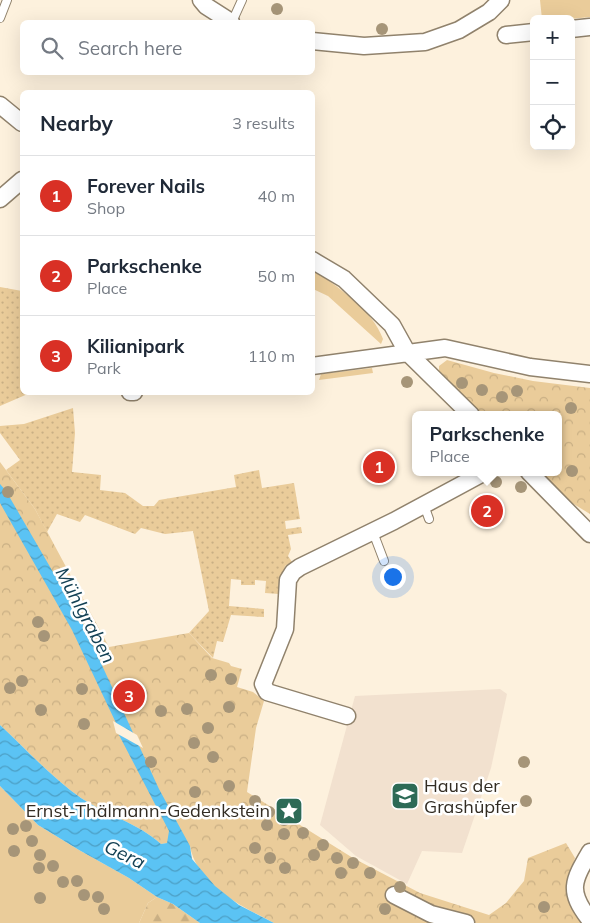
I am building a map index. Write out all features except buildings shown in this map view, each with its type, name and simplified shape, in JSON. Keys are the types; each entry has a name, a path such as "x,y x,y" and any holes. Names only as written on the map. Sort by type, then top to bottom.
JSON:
{"street":[{"path":"201,0 206,6 228,20"},
{"path":"315,41 364,46 425,42 459,30 489,12 501,0"},
{"path":"575,29 590,27"},
{"path":"506,35 530,32"},
{"path":"0,105 20,121"},
{"path":"0,199 20,182"},
{"path":"315,262 344,279 392,325 407,352 466,411"},
{"path":"315,366 445,348 530,367 590,374"},
{"path":"347,716 267,692 263,684 285,629 288,580 293,572 394,521 426,512 479,476"},
{"path":"533,476 590,534"},
{"path":"590,852 577,874 574,890 579,905 590,920"},
{"path":"394,895 431,914 466,923"}],"lane":[{"path":"0,18 7,0"},
{"path":"232,20 242,0"},
{"path":"373,532 384,561"}],"shaded area":[{"name":"Haus der Grashüpfer","path":"500,689 507,694 491,768 462,853 422,851 407,884 356,856 320,825 355,696"}],"green space":[{"path":"540,0 590,0 590,17 575,18 575,15 542,15"},
{"path":"315,270 343,291 363,309 378,328 383,339 381,344 328,296 315,290"},
{"path":"0,287 20,291 20,395 25,395 0,406"},
{"path":"447,360 533,381 590,388 590,514 572,503 544,476 562,476 562,411 478,411 443,376 439,371 439,366"},
{"path":"372,368 373,373 319,380 321,374"},
{"path":"73,408 75,433 72,472 101,475 100,490 125,493 143,506 154,506 159,500 236,487 234,475 259,470 262,488 294,483 300,519 285,521 286,529 301,527 302,533 288,535 291,549 288,556 292,562 285,566 279,594 265,593 266,581 255,580 255,585 241,585 241,580 231,579 229,606 264,609 264,617 231,615 223,642 217,641 213,658 189,633 209,611 193,531 165,534 141,528 135,534 85,515 80,522 57,514 47,532 35,509 6,470 20,460 0,433 0,426 24,424"},
{"path":"0,462 35,509 109,647 189,633 212,658 242,669 237,687 253,692 264,701 256,728 247,792 353,858 420,893 489,915 506,903 524,881 528,858 566,843 575,858 569,878 568,892 572,905 582,923 274,923 222,893 211,883 201,872 194,860 190,846 161,844 142,830 91,804 70,790 0,725"},
{"path":"0,786 38,825 129,878 157,897 148,903 139,923 0,923"},
{"path":"157,897 173,904 200,923 139,923 148,903"}],"water":[{"name":"Gera","path":"0,484 6,491 82,622 159,789 190,846 192,859 215,886 239,905 274,923 200,923 173,904 157,897 129,878 38,825 0,786 0,725 49,772 81,798 142,830 161,844 167,843 169,831 119,735 116,723 72,630 0,503"}],"pier":[{"path":"113,721 137,735 143,748 116,733"}],"place":[{"name":"Forever Nails","path":"379,467"},
{"name":"Parkschenke","path":"487,511"},
{"name":"Kilianipark","path":"129,696"},
{"name":"Haus der Grashüpfer","path":"405,796"},
{"name":"Ernst-Thälmann-Gedenkstein","path":"289,811"}],"water label":[{"name":"Mühlgraben","path":"86,615"}]}
